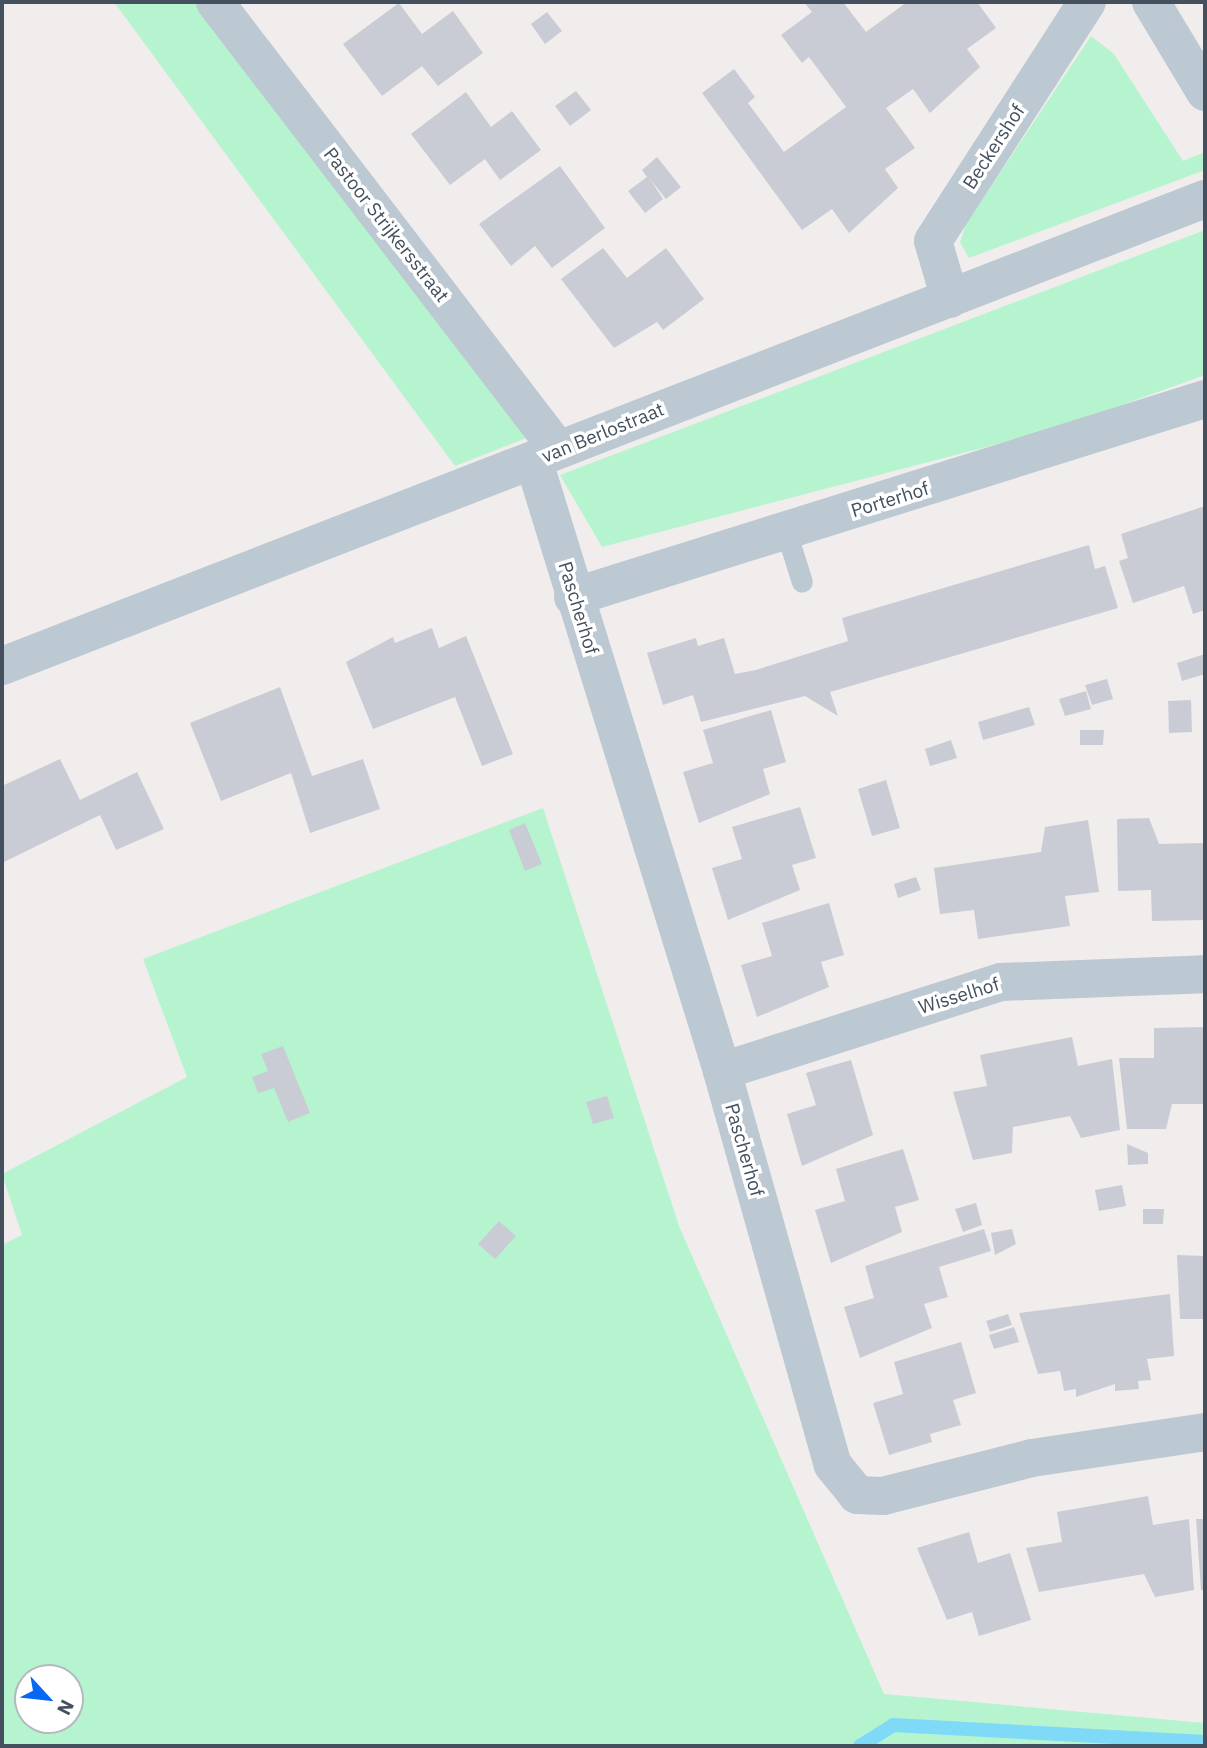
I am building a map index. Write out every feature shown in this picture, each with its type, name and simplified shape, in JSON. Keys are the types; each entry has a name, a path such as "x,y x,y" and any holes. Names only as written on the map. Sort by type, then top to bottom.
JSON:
{"street":[{"name":"Pastoor Strijkersstraat","path":"215,2 546,455"},
{"name":"Beckershof","path":"950,299 933,241 1087,2"},
{"path":"1151,2 1205,92"},
{"name":"van Berlostraat","path":"2,666 1205,199"},
{"name":"Porterhof","path":"573,597 1205,399"},
{"name":"Pascherhof","path":"546,455 573,597 722,1071 833,1465 857,1495 883,1496 1032,1458 1205,1432"},
{"name":"Wisselhof","path":"722,1071 1000,982 1205,974"}],"lane":[{"path":"786,531 802,582"}],"green space":[{"path":"114,2 202,2 529,437 455,466"},
{"path":"1091,36 1114,54 1183,161 1205,152 1205,170 969,258 960,242 966,224"},
{"path":"1205,230 1205,375 1055,429 602,547 560,475"},
{"path":"543,808 679,1226 884,1694 1205,1723 1205,1746 2,1746 2,1245 22,1235 2,1174 187,1077 143,959"}],"building":[{"path":"804,2 843,2 866,32 907,2 977,2 996,28 967,49 980,67 930,113 913,89 886,108 915,148 885,169 898,188 849,233 832,209 802,230 702,93 734,69 755,97 748,103 784,152 846,107 809,57 802,63 781,35 812,12"},
{"path":"399,3 422,34 453,11 483,53 438,86 422,66 382,96 343,44"},
{"path":"547,12 562,31 545,44 531,24"},
{"path":"576,91 591,110 570,126 555,106"},
{"path":"466,92 491,127 512,111 541,150 500,180 485,159 450,185 411,134"},
{"path":"657,157 681,187 666,199 650,179 663,199 645,213 628,191 647,177 642,170"},
{"path":"560,166 605,228 552,268 535,246 511,266 479,224"},
{"path":"603,248 627,278 666,248 704,299 663,330 657,322 614,348 561,279"},
{"path":"1205,506 1205,610 1193,614 1184,586 1133,603 1119,561 1128,558 1121,534"},
{"path":"1089,545 1095,569 1105,566 1118,608 830,692 838,716 805,696 701,722 693,695 663,705 647,653 696,638 698,646 724,638 735,674 756,670 848,641 842,618"},
{"path":"432,628 439,648 466,636 513,754 482,766 455,697 373,729 346,662 393,637 395,643"},
{"path":"1205,654 1205,674 1182,681 1177,663"},
{"path":"1107,679 1113,699 1092,705 1085,685"},
{"path":"280,687 312,776 363,759 380,809 310,833 291,773 221,801 190,723"},
{"path":"1086,691 1091,709 1065,716 1059,699"},
{"path":"1191,700 1192,732 1169,733 1168,701"},
{"path":"1029,707 1035,725 983,740 978,722"},
{"path":"771,710 786,762 763,769 770,794 699,823 683,772 713,763 703,730"},
{"path":"1080,730 1104,730 1103,745 1080,745"},
{"path":"951,740 957,758 930,766 925,749"},
{"path":"60,759 80,800 137,772 164,829 116,850 100,815 2,863 2,786"},
{"path":"886,780 900,828 872,836 858,789"},
{"path":"800,807 816,858 792,865 800,890 728,920 712,868 742,859 732,827"},
{"path":"1149,818 1159,844 1205,843 1205,920 1152,921 1151,890 1118,891 1117,819"},
{"path":"1088,820 1099,892 1065,896 1070,926 978,939 974,910 940,914 934,868 1041,852 1045,827"},
{"path":"525,823 542,864 525,871 509,830"},
{"path":"916,877 921,890 898,898 894,884"},
{"path":"829,903 844,955 821,962 829,987 757,1017 741,965 772,956 762,923"},
{"path":"1205,1027 1205,1104 1172,1104 1166,1129 1127,1129 1119,1058 1154,1058 1154,1028"},
{"path":"1072,1037 1078,1066 1112,1059 1120,1130 1081,1138 1070,1116 1013,1127 1012,1153 973,1160 953,1092 987,1086 980,1055"},
{"path":"283,1046 310,1113 288,1122 274,1088 258,1093 252,1077 268,1071 261,1054"},
{"path":"851,1060 873,1135 802,1166 787,1114 816,1105 806,1073"},
{"path":"607,1096 614,1118 593,1124 586,1102"},
{"path":"1127,1144 1148,1153 1148,1164 1128,1165"},
{"path":"903,1149 919,1200 895,1207 902,1232 831,1263 815,1210 845,1201 836,1169"},
{"path":"1122,1185 1126,1206 1099,1211 1095,1190"},
{"path":"976,1203 982,1225 963,1232 955,1209"},
{"path":"1143,1209 1164,1209 1163,1224 1143,1224"},
{"path":"499,1221 516,1236 495,1259 478,1244"},
{"path":"984,1229 991,1251 939,1267 948,1297 924,1304 932,1328 860,1358 844,1307 874,1298 865,1266"},
{"path":"1012,1229 1016,1244 995,1255 991,1233"},
{"path":"1177,1255 1205,1256 1205,1383 1203,1319 1180,1319"},
{"path":"1170,1294 1174,1356 1147,1359 1151,1380 1138,1381 1139,1389 1115,1391 1115,1384 1076,1397 1076,1389 1064,1391 1060,1371 1038,1374 1019,1313"},
{"path":"1008,1314 1012,1325 990,1332 986,1321"},
{"path":"1014,1327 1019,1342 994,1349 989,1335"},
{"path":"961,1342 976,1393 953,1400 961,1425 930,1434 932,1442 889,1455 873,1403 903,1394 894,1362"},
{"path":"1148,1496 1153,1525 1189,1519 1194,1590 1155,1597 1144,1574 1039,1592 1026,1548 1062,1542 1057,1512"},
{"path":"1196,1519 1205,1519 1205,1590 1201,1590"},
{"path":"969,1532 978,1563 1010,1553 1031,1620 979,1636 972,1612 947,1620 917,1548"}],"waterway":[{"path":"860,1746 893,1725 1205,1742"}]}
